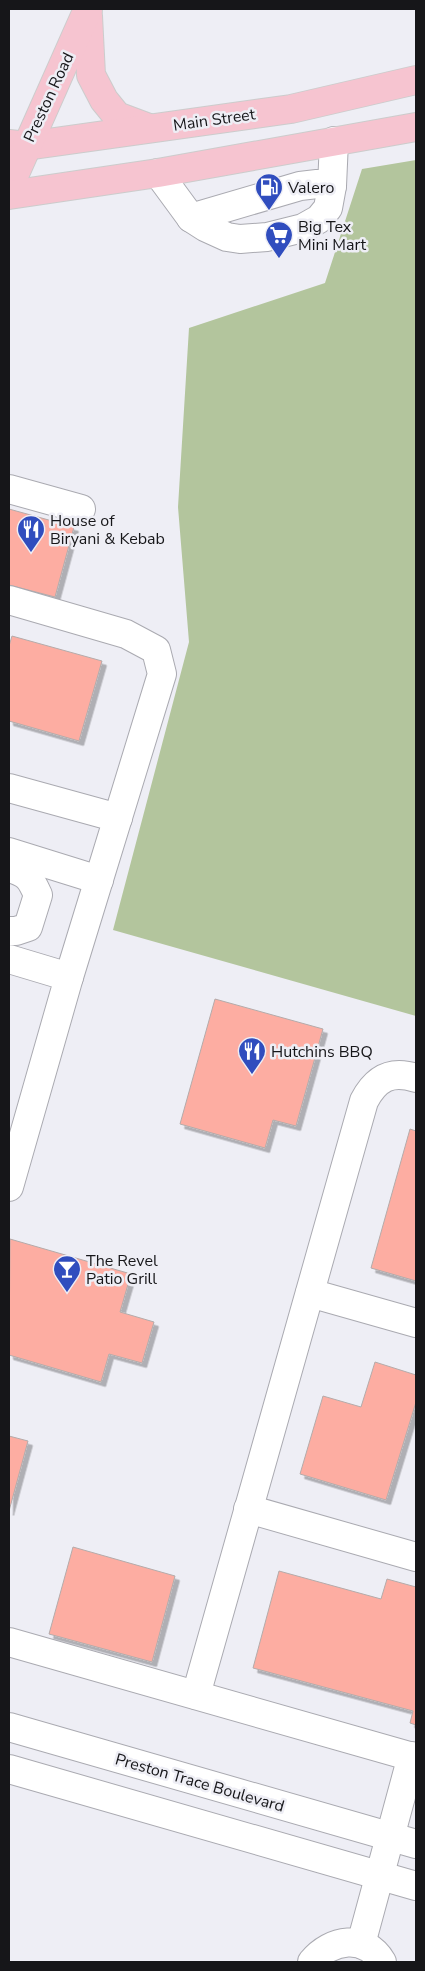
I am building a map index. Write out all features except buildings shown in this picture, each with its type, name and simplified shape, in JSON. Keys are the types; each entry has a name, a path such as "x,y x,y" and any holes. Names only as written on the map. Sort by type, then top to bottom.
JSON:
{"main road":[{"path":"88,9 91,75 104,100 117,116 150,128"},
{"name":"Preston Road","path":"9,187 17,145 88,9"},
{"name":"Main Street","path":"17,145 291,109 416,80"},
{"path":"9,194 158,173 416,127"}],"street":[{"path":"158,173 192,218 205,227 227,237 240,239 268,237 303,228 319,219 328,208 332,186 334,141"},
{"path":"192,218 300,186 317,184 332,186"},
{"path":"9,489 81,508"},
{"path":"9,600 126,634 156,650 162,674 69,977 9,1187"},
{"path":"9,788 118,818"},
{"path":"9,852 99,880"},
{"path":"9,868 31,879 38,895 28,927 16,931 9,930"},
{"path":"9,959 69,977"},
{"path":"196,1695 364,1101 374,1086 386,1078 400,1074 416,1078"},
{"path":"310,1293 416,1323"},
{"path":"248,1509 416,1557"},
{"path":"9,1642 414,1757 390,1836 361,1944"},
{"name":"Preston Trace Boulevard","path":"9,1727 416,1844"},
{"path":"9,1768 416,1886"},
{"path":"312,1962 320,1952 333,1944 347,1942 361,1944 372,1950 382,1962"}],"green space":[{"path":"416,160 416,1016 113,930 189,642 178,507 189,328 325,283 362,169"}],"place":[{"name":"Valero","path":"269,211"},
{"name":"Big Tex Mini Mart","path":"279,259"},
{"name":"House of Biryani & Kebab","path":"31,553"},
{"name":"Hutchins BBQ","path":"252,1075"},
{"name":"The Revel Patio Grill","path":"67,1293"}]}
